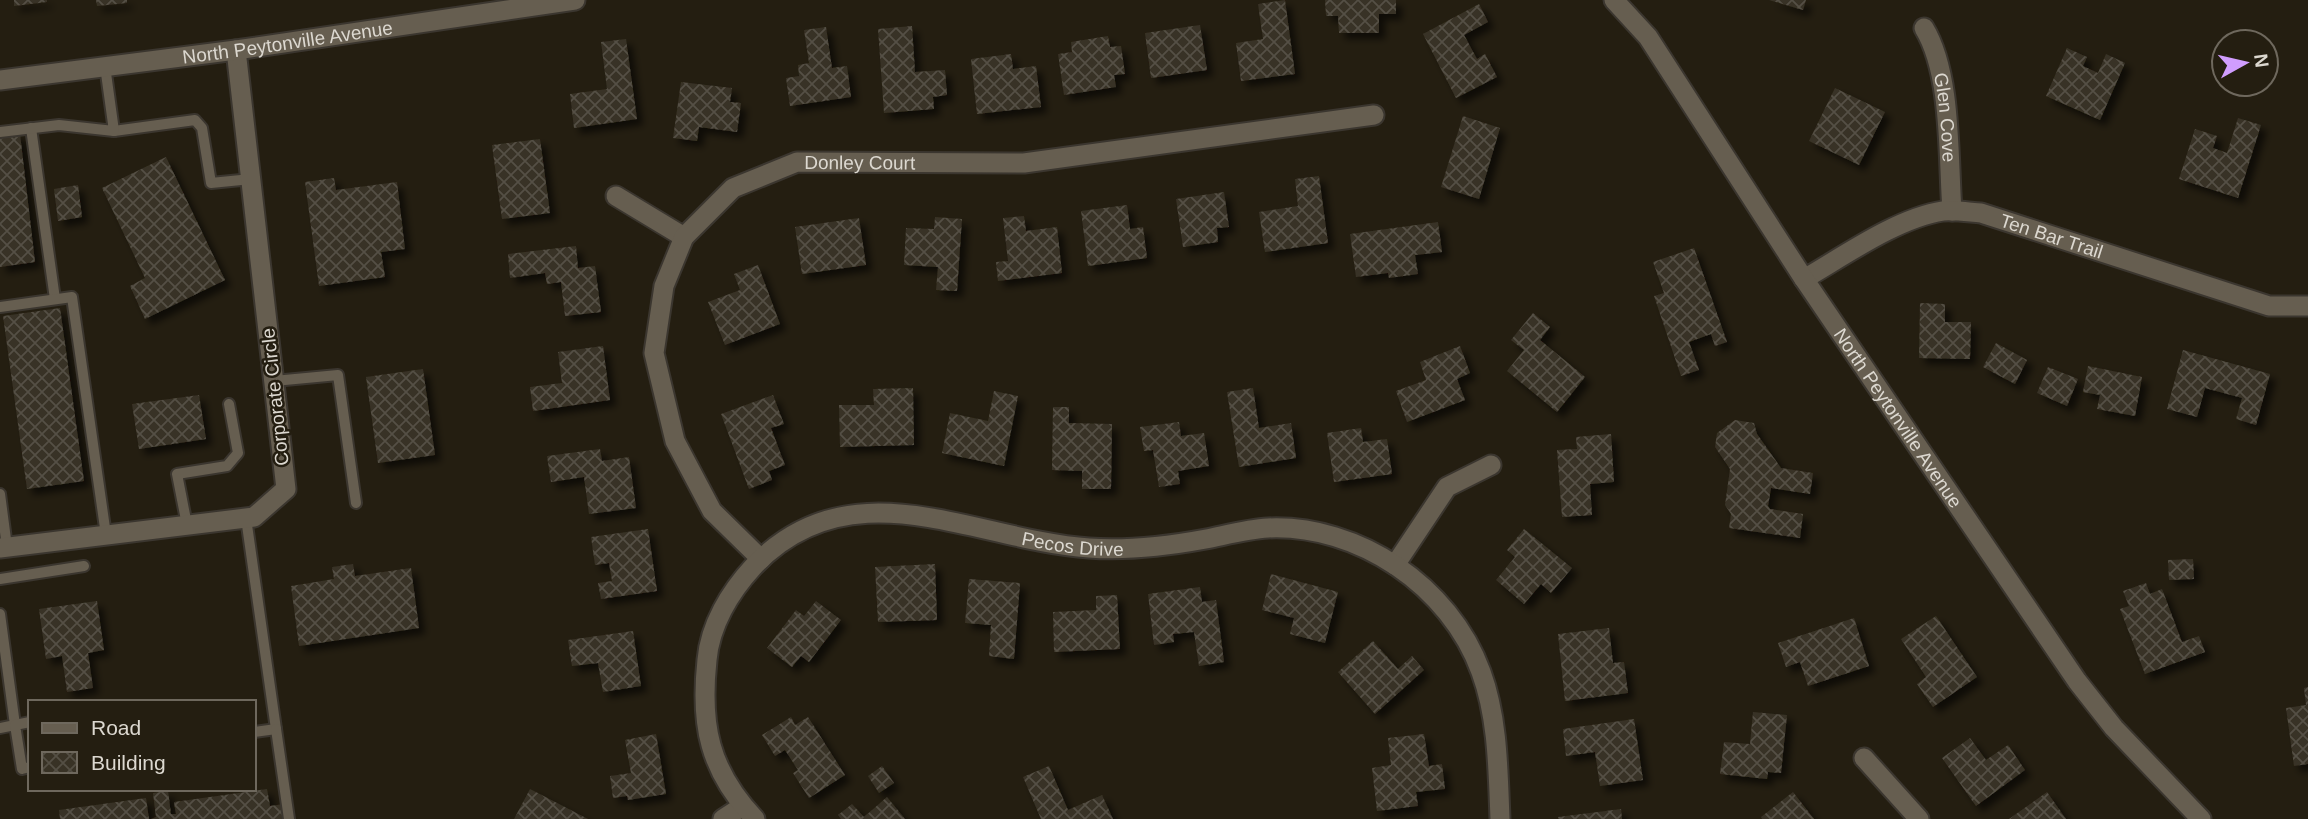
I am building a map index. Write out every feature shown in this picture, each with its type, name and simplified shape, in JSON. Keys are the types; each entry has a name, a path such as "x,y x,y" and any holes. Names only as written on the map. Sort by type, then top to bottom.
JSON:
{"street":[{"name":"North Peytonville Avenue","path":"0,80 236,50 575,0"},
{"name":"North Peytonville Avenue","path":"1614,0 1648,37 1804,279 2077,681 2114,728 2201,819"},
{"name":"Glen Cove","path":"1924,28 1934,44 1944,97 1952,211"},
{"name":"Corporate Circle","path":"4,548 254,517 286,489 236,50"},
{"name":"Donley Court","path":"761,559 712,511 675,441 654,353 664,286 684,237 733,188 797,162 1024,163 1374,115"},
{"path":"616,195 684,237"},
{"name":"Ten Bar Trail","path":"1804,279 1892,229 1939,212 1952,211 1981,213 2269,306 2308,306"},
{"path":"1395,565 1447,487 1491,465"},
{"name":"Pecos Drive","path":"749,812 715,762 708,736 703,695 708,648 731,591 761,559 787,538 844,516 884,511 933,516 1086,548 1119,549 1181,543 1267,528 1294,530 1368,548 1417,581 1453,621 1481,670 1489,698 1498,761 1500,819"},
{"path":"1864,758 1919,819"},
{"path":"723,819 749,812"}],"lane":[{"path":"105,66 114,131"},
{"path":"0,132 59,125 114,131 195,120 202,128 211,183 251,179"},
{"path":"31,128 55,299"},
{"path":"0,307 72,297 106,535"},
{"path":"274,381 338,375 356,503"},
{"path":"187,526 177,474 227,467 238,453 229,404"},
{"path":"0,494 4,548"},
{"path":"246,518 289,819"},
{"path":"0,579 84,566"},
{"path":"0,614 22,769 28,768"},
{"path":"0,727 28,722"},
{"path":"256,732 276,729"}],"building":[{"path":"14,0 47,0 47,2 14,6"},
{"path":"96,0 127,0 127,3 97,6"},
{"path":"1285,0 1295,74 1241,81 1236,43 1263,39 1258,4"},
{"path":"1325,0 1396,0 1396,14 1379,14 1379,33 1339,33 1338,16 1326,16"},
{"path":"1769,0 1806,0 1803,10"},
{"path":"1479,4 1488,22 1464,35 1477,59 1485,54 1497,77 1456,98 1423,34"},
{"path":"1200,25 1207,70 1151,78 1145,33"},
{"path":"912,26 915,72 945,70 947,95 933,97 934,109 884,113 878,29"},
{"path":"826,27 832,68 847,66 851,97 790,106 786,78 799,76 798,65 809,63 804,30"},
{"path":"1108,36 1110,47 1121,46 1125,74 1114,75 1116,87 1064,95 1058,54 1072,52 1071,42"},
{"path":"626,39 637,119 574,128 570,94 607,89 601,42"},
{"path":"2067,48 2087,57 2083,66 2098,73 2106,54 2125,63 2100,120 2046,96"},
{"path":"1011,54 1013,69 1036,66 1041,107 977,114 971,59"},
{"path":"681,82 732,88 730,102 741,103 737,132 699,127 697,141 673,138"},
{"path":"1835,88 1885,112 1859,165 1809,141"},
{"path":"1463,116 1500,128 1479,199 1441,187"},
{"path":"2238,118 2261,125 2238,198 2179,179 2195,129 2217,136 2213,148 2227,153"},
{"path":"20,134 35,262 0,267 0,137"},
{"path":"540,139 550,213 502,219 492,145"},
{"path":"166,157 225,280 145,319 130,286 145,278 102,188"},
{"path":"1319,176 1328,243 1265,252 1259,212 1298,206 1295,179"},
{"path":"334,178 336,190 397,182 405,249 381,252 385,277 319,286 305,182"},
{"path":"78,185 82,217 58,221 54,189"},
{"path":"1224,192 1229,227 1217,228 1218,242 1183,247 1176,199"},
{"path":"1127,205 1130,229 1143,227 1147,258 1088,266 1081,211"},
{"path":"1024,216 1026,231 1057,227 1062,273 998,281 996,262 1008,261 1003,218"},
{"path":"935,217 962,219 957,291 936,290 938,267 904,265 906,228 934,229"},
{"path":"859,218 866,265 802,274 795,227"},
{"path":"1438,222 1442,252 1415,255 1418,274 1389,278 1388,273 1356,277 1350,234"},
{"path":"576,246 578,268 595,266 601,312 565,316 561,282 547,284 545,273 510,278 508,254"},
{"path":"1694,248 1727,342 1715,346 1711,334 1689,342 1699,370 1681,376 1654,296 1664,293 1653,262"},
{"path":"758,265 780,324 725,345 708,302 740,290 734,274"},
{"path":"1920,303 1945,304 1945,322 1971,322 1970,359 1919,358"},
{"path":"60,308 84,481 27,489 3,316"},
{"path":"1533,313 1550,327 1540,340 1585,377 1557,412 1507,371 1524,350 1511,340"},
{"path":"1996,343 2027,360 2015,384 1983,367"},
{"path":"603,346 610,400 533,411 530,387 562,383 558,352"},
{"path":"1460,346 1470,373 1457,379 1465,400 1407,422 1396,391 1426,380 1420,362"},
{"path":"2183,350 2270,374 2256,425 2236,419 2242,398 2205,388 2197,417 2167,409"},
{"path":"2088,366 2142,377 2135,416 2097,409 2100,395 2083,392"},
{"path":"2048,367 2078,379 2067,406 2037,393"},
{"path":"423,369 435,455 378,463 366,377"},
{"path":"913,388 914,445 840,447 839,405 874,405 873,389"},
{"path":"1253,388 1259,428 1291,423 1296,458 1239,467 1227,392"},
{"path":"994,391 1018,396 1004,466 942,453 950,413 988,421"},
{"path":"199,395 206,439 139,449 132,404"},
{"path":"773,395 784,424 771,428 785,465 769,471 772,480 749,489 721,414"},
{"path":"1053,407 1069,407 1069,423 1112,424 1111,489 1082,489 1082,471 1052,470"},
{"path":"1735,420 1754,423 1757,434 1781,468 1813,473 1810,494 1771,488 1768,506 1770,509 1803,514 1800,538 1729,528 1731,514 1725,505 1730,469 1715,447 1717,433"},
{"path":"1179,422 1181,436 1204,433 1209,466 1178,471 1180,484 1159,487 1153,450 1144,451 1140,427"},
{"path":"1361,428 1363,442 1387,439 1392,474 1334,482 1327,433"},
{"path":"1611,434 1614,482 1590,484 1592,515 1562,517 1557,450 1577,449 1576,437"},
{"path":"600,449 602,461 629,457 636,508 589,514 584,477 551,482 547,456"},
{"path":"648,529 657,591 601,599 598,583 612,581 609,563 595,565 591,537"},
{"path":"1524,529 1572,568 1551,593 1541,584 1524,604 1496,580 1515,557 1507,550"},
{"path":"2193,559 2194,579 2169,580 2168,560"},
{"path":"353,564 355,576 411,568 419,628 299,646 291,586 334,579 332,567"},
{"path":"935,564 937,620 878,622 875,567"},
{"path":"1271,574 1338,592 1325,643 1290,634 1294,618 1262,610"},
{"path":"969,579 1020,583 1014,659 989,656 991,625 965,623"},
{"path":"2146,583 2150,594 2162,589 2182,642 2199,636 2205,652 2145,674 2120,609 2129,606 2123,591"},
{"path":"1200,587 1202,602 1216,600 1224,662 1199,666 1194,632 1173,634 1174,642 1154,645 1148,594"},
{"path":"1117,595 1120,649 1054,652 1053,612 1096,610 1096,596"},
{"path":"97,601 104,650 88,653 93,688 67,692 62,656 46,659 39,609"},
{"path":"816,601 841,620 809,662 801,656 792,667 767,648 796,610 804,616"},
{"path":"1936,616 1977,677 1933,707 1917,684 1926,677 1901,639"},
{"path":"1854,618 1869,666 1808,686 1800,662 1786,667 1778,643"},
{"path":"1609,628 1613,663 1624,662 1628,693 1565,701 1558,634"},
{"path":"633,631 641,686 603,692 598,663 572,666 568,640"},
{"path":"1373,641 1398,669 1412,656 1424,670 1375,714 1338,672"},
{"path":"2308,687 2308,764 2294,766 2286,708 2306,705 2304,688"},
{"path":"1753,712 1787,715 1781,773 1768,772 1767,779 1720,774 1724,742 1750,744"},
{"path":"791,717 795,725 808,717 845,775 809,798 793,773 798,770 785,750 775,756 762,735"},
{"path":"1634,719 1643,780 1600,786 1595,752 1566,756 1563,729"},
{"path":"656,734 666,794 628,800 627,796 613,798 610,776 631,773 625,740"},
{"path":"1424,734 1429,766 1442,764 1445,789 1416,792 1418,806 1377,811 1372,768 1391,765 1388,738"},
{"path":"1970,738 1986,760 2008,745 2025,770 1976,806 1942,758"},
{"path":"882,766 894,783 879,793 868,776"},
{"path":"1049,766 1068,810 1102,795 1113,819 1041,819 1023,777"},
{"path":"267,789 270,806 284,804 286,819 151,819 156,817 153,793 168,791 171,814 176,814 174,802"},
{"path":"530,789 588,819 514,819"},
{"path":"1793,792 1814,819 1762,819 1761,817"},
{"path":"2047,792 2066,819 2009,819"},
{"path":"887,797 905,819 841,819 838,815 852,804 864,817"},
{"path":"146,798 149,819 60,819 59,810"},
{"path":"1621,809 1622,819 1558,819 1558,817"}]}
